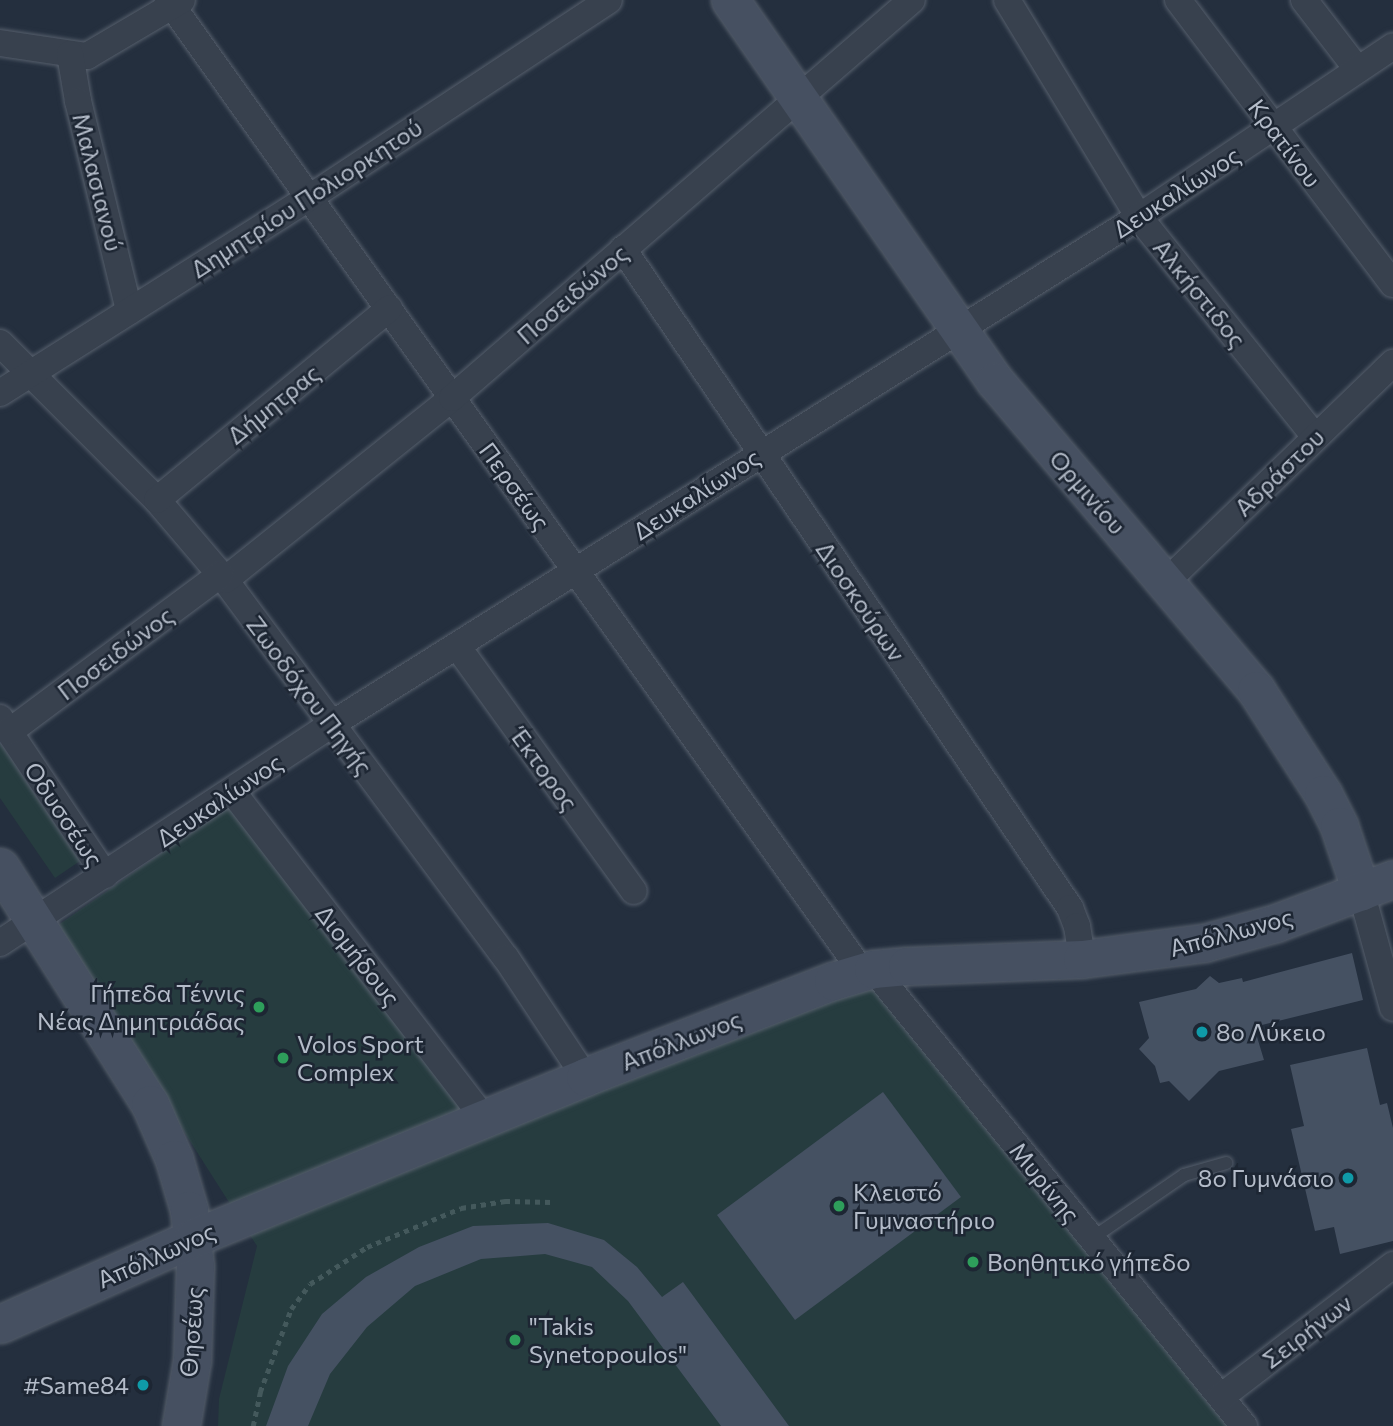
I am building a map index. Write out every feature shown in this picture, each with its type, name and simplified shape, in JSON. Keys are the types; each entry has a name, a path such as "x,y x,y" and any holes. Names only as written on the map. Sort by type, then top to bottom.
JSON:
{"street":[{"name":"Δημητρίου Πολιορκητού","path":"0,393 309,198 609,0"},
{"name":"Ορμινίου","path":"730,0 959,330 1041,438 1248,681 1305,764 1339,826 1377,885 1393,1008"},
{"name":"Ποσειδώνος","path":"5,724 222,577 452,398 912,0"},
{"name":"Αλκήστιδος","path":"1007,0 1139,217 1315,437"},
{"name":"Κρατίνου","path":"1178,0 1273,129 1393,284"},
{"path":"1304,0 1358,70"},
{"name":"Περσέως","path":"174,2 309,198 452,398 867,971"},
{"path":"0,43 70,54 94,54 174,2"},
{"name":"Δευκαλίωνος","path":"0,943 332,724 1139,217 1393,46"},
{"name":"Μαλασιανού","path":"70,54 78,101 129,310"},
{"name":"Διοσκούρων","path":"623,250 1070,908 1077,926 1082,959"},
{"name":"Δήμητρας","path":"157,500 389,309"},
{"name":"Ζωοδόχου Πηγής","path":"0,343 157,500 222,577 506,958 585,1077"},
{"name":"Αδράστου","path":"1166,583 1393,363"},
{"name":"Έκτορος","path":"457,646 634,891"},
{"name":"Οδυσσέως","path":"5,724 106,875"},
{"name":"Διομήδους","path":"232,791 485,1119"},
{"name":"Θησέως","path":"0,867 161,1123 177,1169 193,1238 195,1322 181,1426"},
{"name":"Απόλλωνος","path":"0,1324 193,1238 585,1077 867,971 1082,959 1160,951 1217,940 1276,923 1377,885"},
{"name":"Μυρίνης","path":"867,971 1244,1426"},
{"name":"Σειρήνων","path":"1221,1396 1393,1265"}],"lane":[{"path":"1091,1239 1184,1175 1226,1163"}],"path":[{"path":"253,1426 260,1392 291,1309 310,1284 368,1247 461,1208 505,1201 551,1202"}],"green space":[{"path":"0,743 80,861 55,878 0,798"},
{"name":"Volos Sport Complex","path":"233,803 488,1136 871,980 1234,1426 218,1426 219,1399 257,1246 54,928"}],"building":[{"name":"8ο Λύκειο","path":"1352,953 1363,1000 1254,1027 1264,1060 1219,1071 1189,1101 1169,1081 1160,1083 1155,1066 1139,1049 1149,1038 1139,1002 1196,989 1210,976 1219,983 1242,978 1243,982"},
{"name":"8ο Γυμνάσιο","path":"1367,1048 1380,1105 1387,1103 1393,1128 1393,1241 1340,1254 1334,1227 1315,1231 1291,1129 1304,1126 1290,1065"},
{"name":"Κλειστό Γυμναστήριο","path":"883,1092 961,1197 795,1320 717,1215"},
{"path":"548,1223 604,1240 637,1267 662,1297 683,1282 789,1426 721,1426 628,1301 592,1267 545,1254 481,1259 415,1286 367,1327 330,1374 308,1426 266,1426 288,1366 322,1314 366,1277 419,1247 473,1226"}],"place":[{"name":"Γήπεδα Τέννις Νέας Δημητριάδας","path":"259,1007"},
{"name":"8ο Λύκειο","path":"1202,1032"},
{"name":"Volos Sport Complex","path":"283,1058"},
{"name":"8ο Γυμνάσιο","path":"1348,1178"},
{"name":"Κλειστό Γυμναστήριο","path":"839,1206"},
{"name":"Βοηθητικό γήπεδο","path":"973,1262"},
{"name":"\"Takis Synetopoulos\"","path":"515,1340"},
{"name":"#Same84","path":"143,1385"}]}
